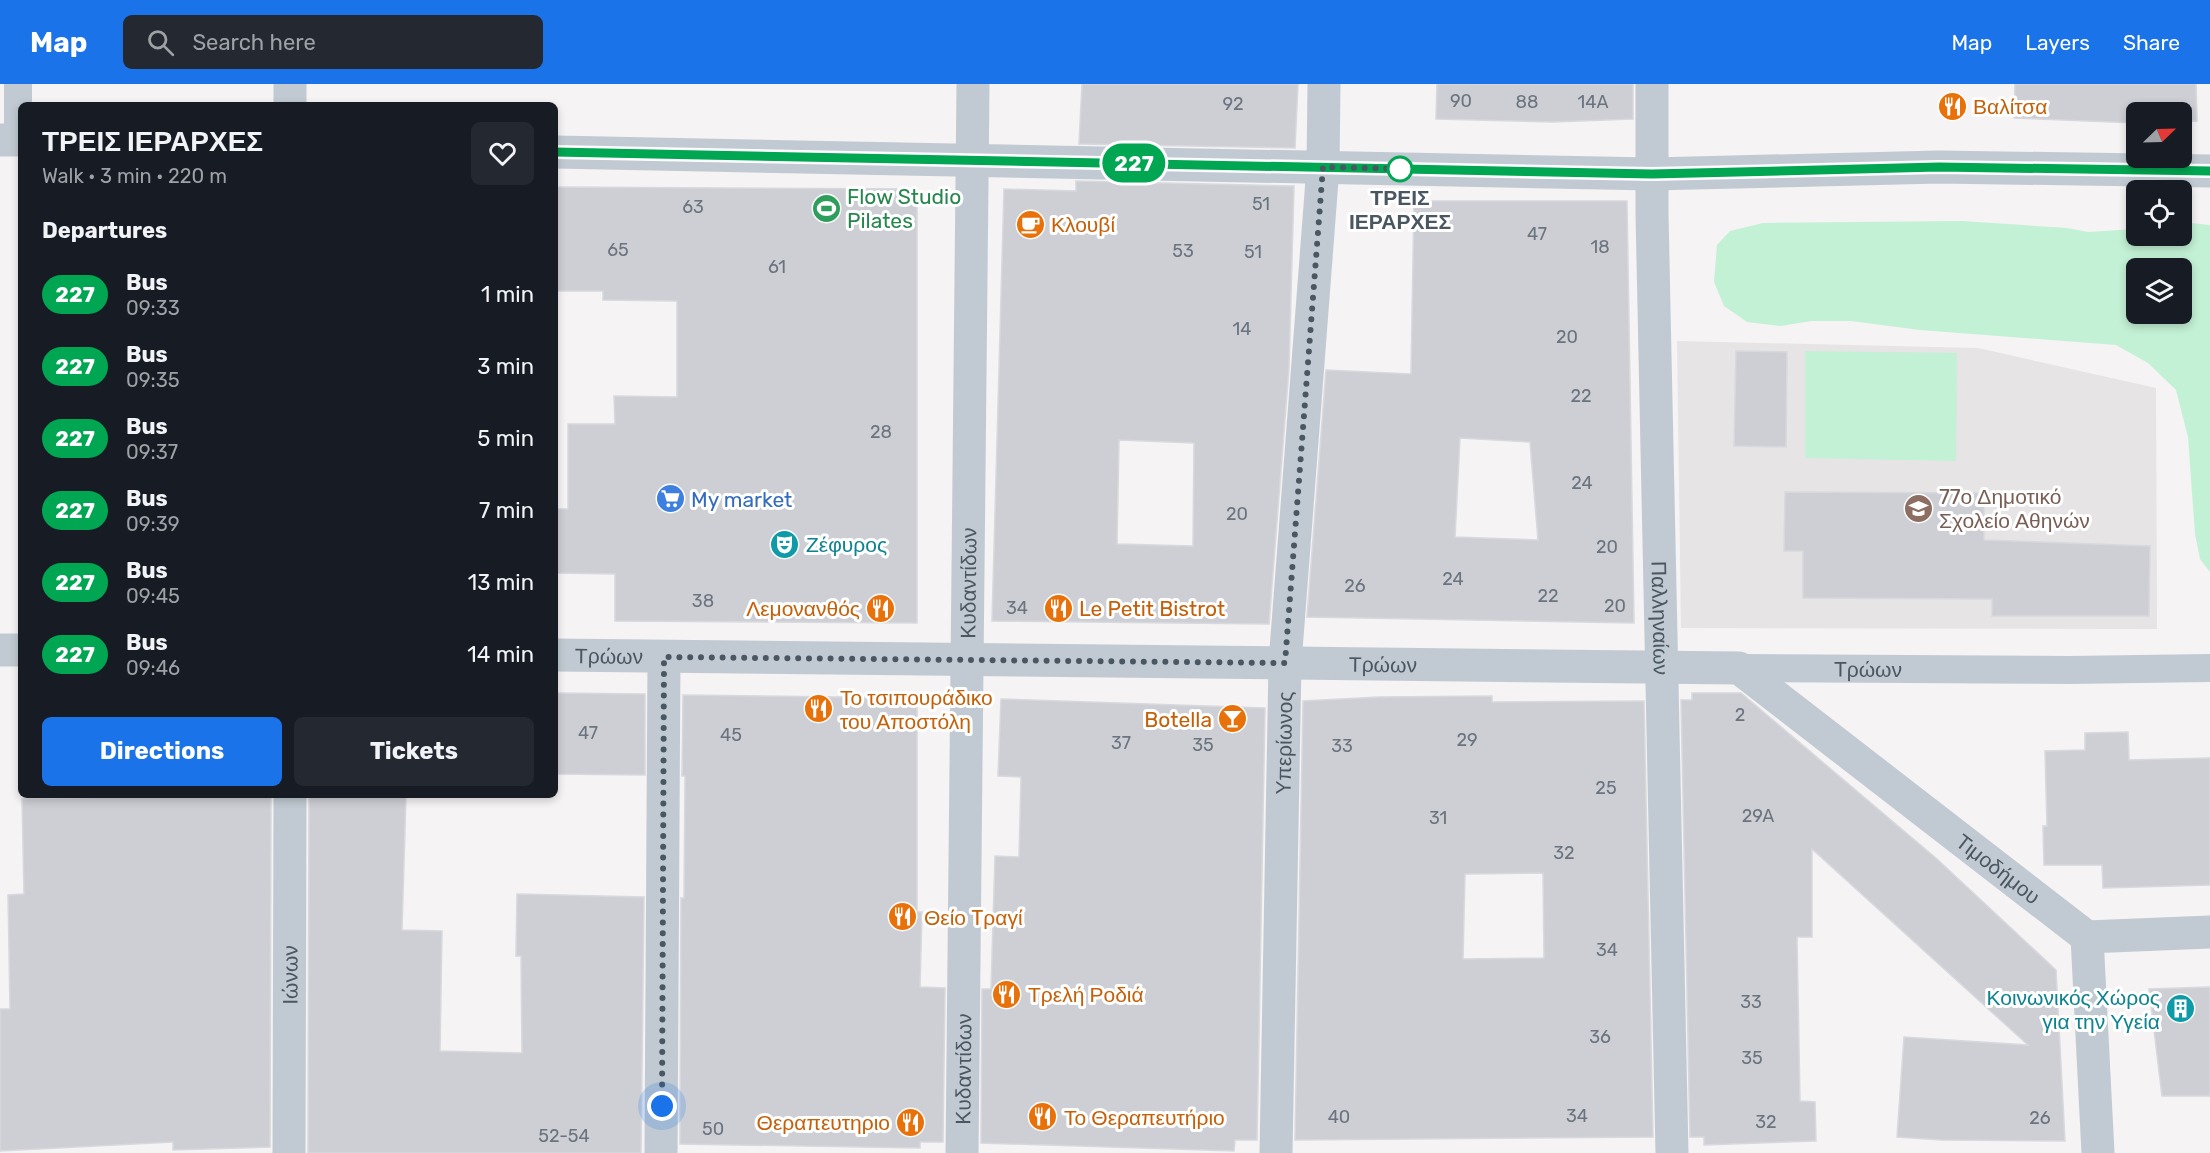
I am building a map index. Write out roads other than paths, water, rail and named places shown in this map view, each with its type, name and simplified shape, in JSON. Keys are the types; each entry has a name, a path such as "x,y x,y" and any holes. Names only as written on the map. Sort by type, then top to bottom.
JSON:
{"street":[{"path":"290,84 290,102"},
{"name":"Κυδαντίδων","path":"962,1153 973,84"},
{"name":"Υπερίωνος","path":"1276,1153 1285,663 1323,167 1324,84"},
{"name":"Παλληναίων","path":"1652,84 1672,1153"},
{"path":"558,152 1652,174 1939,167 2210,171"},
{"path":"0,650 18,650"},
{"name":"Τρώων","path":"558,655 1739,668"},
{"path":"661,1153 664,657"},
{"name":"Τιμοδήμου","path":"1739,668 2087,937"},
{"name":"Ιώνων","path":"288,1153 290,798"},
{"path":"2098,1153 2087,937 2210,932"}],"lane":[{"path":"13,140 18,84"},
{"name":"Τρώων","path":"1739,668 2069,670 2210,668"}],"place":[{"name":"Βαλίτσα","path":"1952,106"},
{"name":"ΤΡΕΙΣ ΙΕΡΑΡΧΕΣ","path":"1400,169"},
{"name":"Flow Studio Pilates","path":"826,208"},
{"name":"Κλουβί","path":"1030,224"},
{"name":"My market","path":"670,499"},
{"name":"77ο Δημοτικό Σχολείο Αθηνών","path":"1918,508"},
{"name":"Ζέφυρος","path":"785,544"},
{"name":"Λεμονανθός","path":"881,608"},
{"name":"Le Petit Bistrot","path":"1058,608"},
{"name":"Το τσιπουράδικο του Αποστόλη","path":"819,709"},
{"name":"Botella","path":"1233,719"},
{"name":"Θείο Tραγί","path":"903,917"},
{"name":"Τρελή Ροδιά","path":"1007,994"},
{"name":"Κοινωνικός Χώρος για την Υγεία","path":"2181,1009"},
{"name":"Το Θεραπευτήριο","path":"1043,1117"},
{"name":"Θεραπευτηριο","path":"911,1122"}]}
